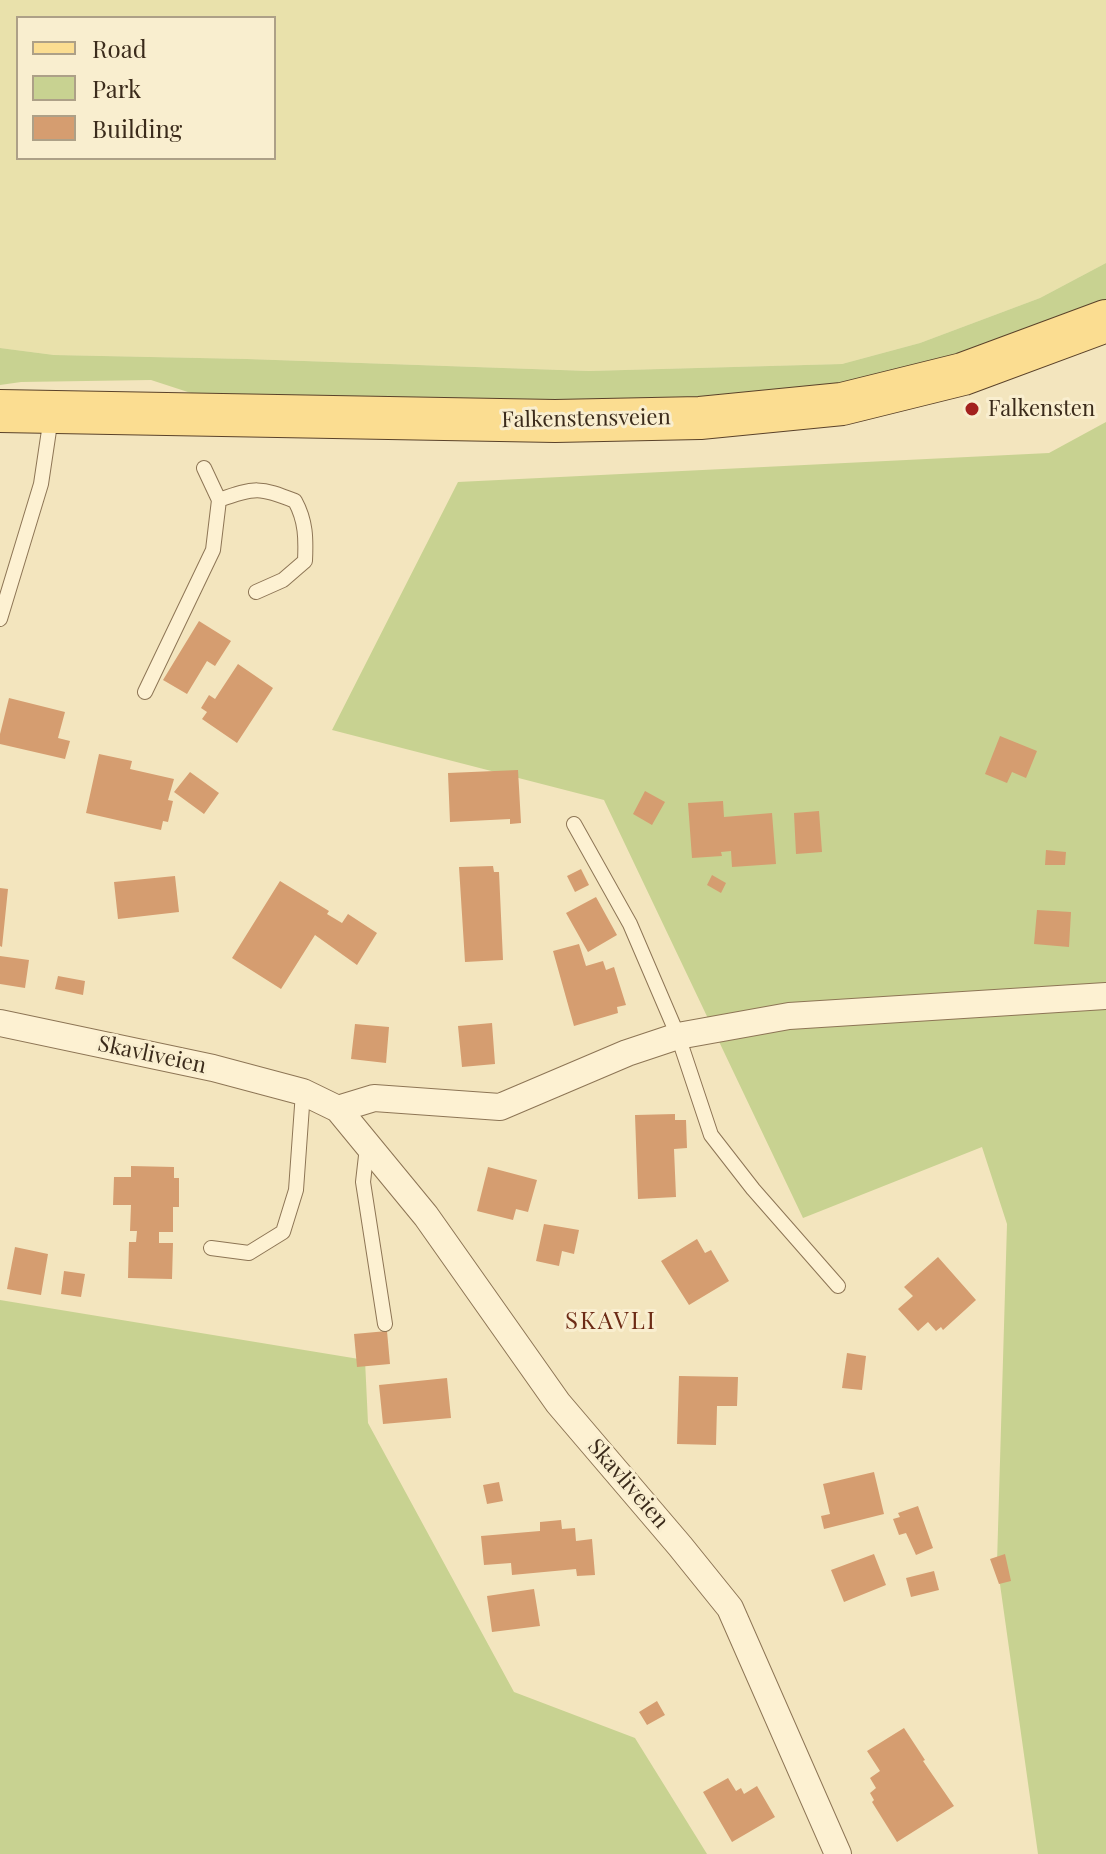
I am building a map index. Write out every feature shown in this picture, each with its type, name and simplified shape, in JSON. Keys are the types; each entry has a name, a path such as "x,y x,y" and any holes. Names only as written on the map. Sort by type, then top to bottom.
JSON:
{"main road":[{"name":"Falkenstensveien","path":"0,411 555,421 700,418 842,404 963,374 1106,321"}],"street":[{"path":"338,1109 374,1098 500,1107 627,1053 678,1036 789,1016 1106,996"},
{"name":"Skavliveien","path":"0,1023 213,1068 303,1092 338,1109 426,1216 558,1403 730,1608 838,1854"}],"lane":[{"path":"0,619 41,484 52,413"},
{"path":"145,692 213,550 219,500 204,468"},
{"path":"219,500 247,490 263,489 295,501 301,513 307,536 305,561 283,580 256,592"},
{"path":"574,824 630,924 678,1036 711,1135 838,1286"},
{"path":"211,1248 249,1253 283,1232 296,1190 303,1092"},
{"path":"368,1143 363,1182 385,1324"}],"shaded area":[{"path":"0,0 1106,0 1106,263 1040,298 920,343 842,364 589,371 54,355 0,348"}],"green space":[{"path":"1106,263 1106,304 988,350 801,392 643,401 466,401 194,394 151,380 0,385 0,348 54,355 589,371 842,364 920,343 1040,298"},
{"path":"1106,422 1106,1854 1038,1854 997,1563 1007,1224 982,1147 803,1218 604,800 332,730 458,482 1049,453"},
{"path":"0,1300 365,1360 368,1423 514,1692 635,1738 707,1854 0,1854"}],"building":[{"path":"199,621 231,641 215,666 207,661 187,694 163,680"},
{"path":"238,664 273,688 237,743 202,719 207,712 201,708 209,695 215,699"},
{"path":"9,698 65,712 58,738 70,741 65,759 0,744"},
{"path":"1000,736 1037,751 1026,778 1012,772 1007,783 985,774"},
{"path":"99,754 132,761 130,769 174,779 168,800 173,801 168,822 163,821 161,830 86,813"},
{"path":"518,770 521,823 510,824 510,819 450,822 448,773"},
{"path":"190,772 219,793 204,814 174,792"},
{"path":"645,791 665,802 652,825 633,814"},
{"path":"723,801 724,817 772,813 776,864 732,867 731,851 721,852 722,856 692,858 688,803"},
{"path":"819,811 822,852 796,854 794,813"},
{"path":"1046,850 1066,852 1065,865 1045,865"},
{"path":"493,866 494,872 499,872 503,960 465,962 459,867"},
{"path":"581,869 589,885 575,892 567,876"},
{"path":"712,875 726,883 721,893 707,885"},
{"path":"175,876 179,912 118,919 114,882"},
{"path":"280,881 329,911 327,914 342,923 348,914 377,933 357,965 315,935 281,989 232,958"},
{"path":"0,888 8,889 2,947 0,946"},
{"path":"596,897 617,935 588,952 566,913"},
{"path":"1037,910 1071,912 1069,947 1034,944"},
{"path":"579,944 586,966 603,961 606,970 614,967 626,1005 617,1007 618,1013 574,1026 553,951"},
{"path":"0,956 29,960 25,988 0,984"},
{"path":"58,976 85,981 83,995 55,989"},
{"path":"492,1023 495,1064 462,1067 458,1026"},
{"path":"355,1024 389,1027 386,1063 351,1059"},
{"path":"675,1114 675,1120 686,1120 687,1148 674,1149 676,1197 638,1199 635,1115"},
{"path":"131,1166 174,1167 174,1178 179,1178 179,1207 173,1207 173,1232 159,1232 159,1243 173,1243 172,1279 128,1278 129,1242 136,1242 137,1231 130,1231 131,1205 113,1205 114,1177 131,1177"},
{"path":"488,1167 537,1180 528,1212 516,1209 513,1220 477,1211"},
{"path":"544,1224 579,1230 574,1254 562,1251 559,1266 536,1261"},
{"path":"697,1239 705,1253 711,1250 729,1281 689,1305 661,1261"},
{"path":"15,1247 48,1254 41,1295 7,1289"},
{"path":"938,1257 976,1300 943,1330 941,1327 936,1331 928,1322 918,1331 898,1309 913,1296 904,1287"},
{"path":"64,1271 85,1274 81,1297 61,1294"},
{"path":"387,1331 390,1364 357,1367 354,1334"},
{"path":"847,1353 866,1356 862,1390 842,1388"},
{"path":"679,1376 738,1377 737,1406 717,1406 716,1445 677,1444"},
{"path":"447,1378 451,1418 383,1424 379,1385"},
{"path":"874,1472 884,1514 824,1529 821,1516 830,1514 823,1484"},
{"path":"499,1482 503,1501 487,1504 483,1485"},
{"path":"918,1506 933,1548 916,1555 906,1533 899,1535 893,1519 900,1517 898,1513"},
{"path":"561,1520 562,1529 575,1528 576,1541 592,1539 595,1575 577,1576 576,1569 512,1575 511,1563 484,1565 481,1536 540,1531 540,1522"},
{"path":"874,1554 886,1585 844,1602 831,1570"},
{"path":"1005,1554 1011,1581 999,1584 990,1559"},
{"path":"934,1571 939,1590 911,1597 906,1578"},
{"path":"534,1589 540,1626 492,1632 487,1596"},
{"path":"657,1701 665,1715 647,1725 639,1712"},
{"path":"904,1728 954,1806 897,1842 872,1802 870,1793 876,1788 870,1778 880,1771 867,1751"},
{"path":"728,1778 736,1791 741,1788 744,1794 757,1786 775,1817 732,1842 703,1792"}],"place":[{"name":"Falkensten","path":"972,409"}],"district":[{"name":"SKAVLI","path":"611,1322"}]}
